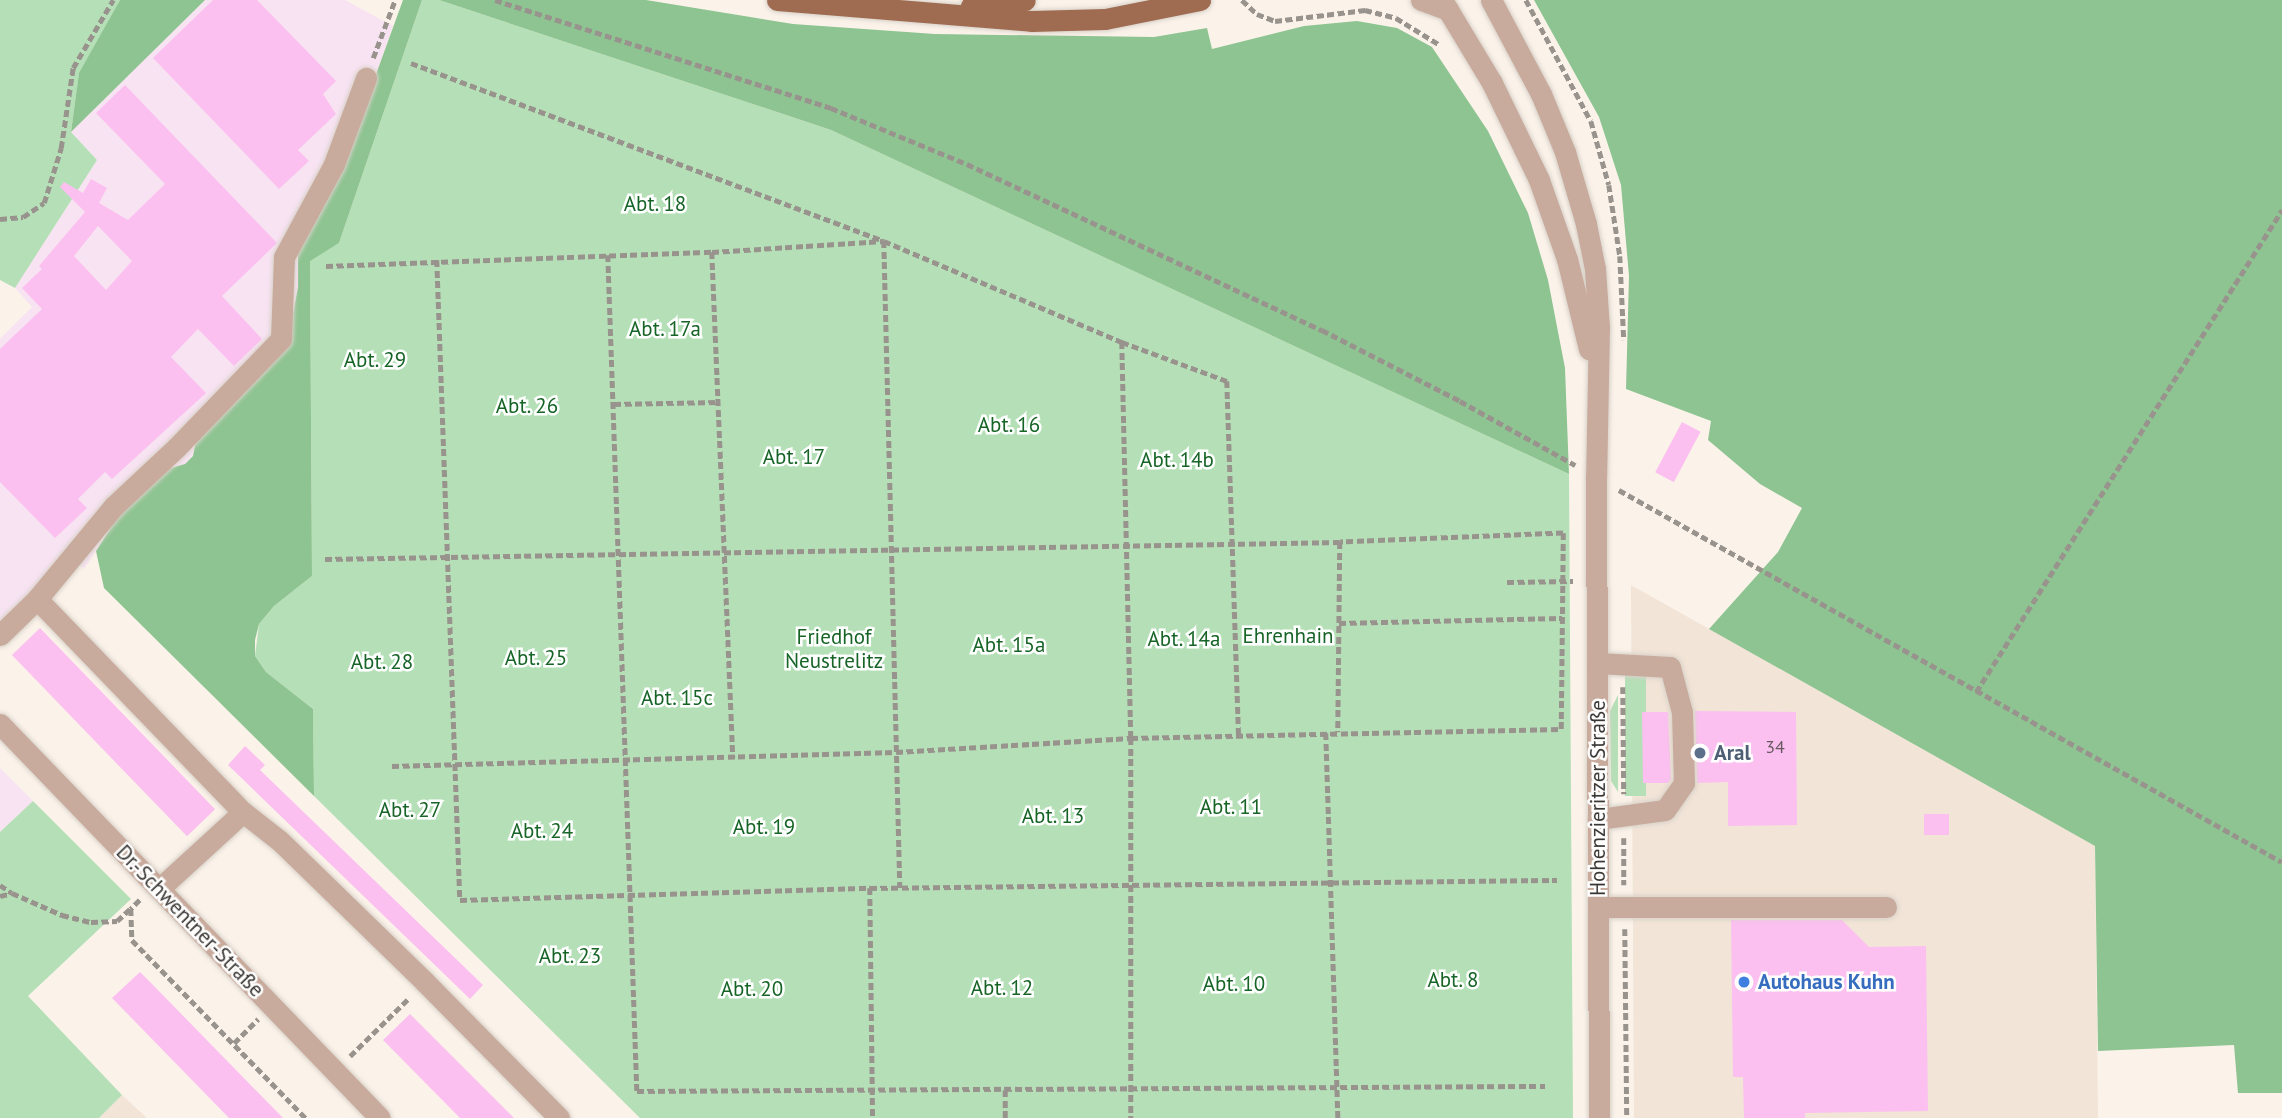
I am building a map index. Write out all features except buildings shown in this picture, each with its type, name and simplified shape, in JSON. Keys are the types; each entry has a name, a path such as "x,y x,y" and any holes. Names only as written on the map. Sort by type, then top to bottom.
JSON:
{"main road":[{"path":"777,0 1031,21 1093,19 1200,0"},
{"path":"927,11 1025,0"}],"street":[{"path":"1420,0 1445,5"},
{"name":"Hohenzieritzer Straße","path":"1491,0 1565,152 1586,224 1595,269 1599,327 1596,477 1600,1118"},
{"name":"Hohenzieritzer Straße","path":"1445,5 1492,83 1539,180 1567,259 1589,341 1596,477"},
{"path":"0,635 37,599 114,506 281,339 284,257 334,164 366,78"},
{"path":"37,599 243,811 279,841 425,982 559,1118"},
{"path":"1598,663 1670,667 1682,712 1684,783 1664,810 1598,819"},
{"name":"Dr.-Schwentner-Straße","path":"0,724 380,1118"},
{"path":"160,888 243,811"},
{"path":"1599,907 1886,907"}],"path":[{"path":"0,219 23,217 44,203 61,148 73,68 113,0"},
{"path":"366,78 395,0"},
{"path":"495,0 831,108 967,164 1322,330 1460,401 2282,862"},
{"path":"1241,0 1257,14 1275,21 1365,10 1396,18 1436,41 1444,52"},
{"path":"411,63 884,241 1122,342 1227,381 1239,735"},
{"path":"1976,692 2282,210"},
{"path":"326,266 712,252 884,241"},
{"path":"884,241 900,888"},
{"path":"712,252 733,758"},
{"path":"608,255 637,1091 1545,1086"},
{"path":"436,260 460,900 870,888 1557,880"},
{"path":"1122,342 1131,738 1131,1118"},
{"path":"614,404 719,402"},
{"path":"1573,478 1574,451"},
{"path":"325,559 1233,545 1563,533 1561,729 1131,738 897,752 392,766"},
{"path":"1338,732 1340,542"},
{"path":"1573,568 1574,595"},
{"path":"1507,582 1572,581"},
{"path":"1339,623 1562,618"},
{"path":"1326,733 1338,1118"},
{"path":"0,885 62,915 91,922 117,921 141,900"},
{"path":"870,888 873,1118"},
{"path":"0,896 12,893"},
{"path":"131,909 132,940 306,1118"},
{"path":"335,1071 425,982"},
{"path":"233,1043 272,1006"},
{"path":"1005,1090 1005,1118"}],"shaded area":[{"path":"205,0 345,0 393,26 371,88 298,253 298,287 288,341 197,435 193,455 185,464 164,470 115,521 84,569 69,554 0,623 0,339 32,307 15,288 97,160 71,132"},
{"path":"1631,585 2095,846 2098,1118 1634,1118"},
{"path":"0,768 33,801 0,832"},
{"path":"122,1095 147,1118 99,1118"}],"green space":[{"path":"0,0 120,0 79,74 71,132 97,160 15,288 0,280"},
{"path":"120,0 205,0 71,132 79,73"},
{"path":"403,0 422,0 339,243 310,261 312,576 274,606 259,624 255,640 255,656 266,672 313,709 314,796 104,588 96,551 115,521 164,470 185,464 193,456 197,435 288,341 298,287 298,254 371,88"},
{"name":"Friedhof Neustrelitz","path":"422,0 439,0 831,130 1569,474 1573,1118 640,1118 314,796 313,709 266,672 255,656 259,624 274,606 312,576 310,260 339,243"},
{"path":"439,0 646,0 793,24 935,34 1154,37 1207,28 1212,49 1304,26 1357,21 1397,28 1432,47 1488,131 1528,213 1548,280 1565,368 1569,474 831,130"},
{"path":"1534,0 2282,0 2282,1093 2238,1093 2234,1045 2098,1051 2095,846 1709,629 1778,552 1802,508 1760,484 1708,440 1711,421 1626,389 1629,276 1621,185 1599,117"},
{"path":"1625,675 1646,675 1646,796 1625,796"},
{"path":"1618,695 1618,792 1611,781 1610,711"},
{"path":"33,801 131,899 28,996 122,1095 99,1118 0,1118 0,832"}],"place":[{"name":"Aral","path":"1700,753"},
{"name":"Autohaus Kuhn","path":"1744,982"}],"park label":[{"name":"Abt. 18","path":"655,204"},
{"name":"Abt. 17a","path":"665,329"},
{"name":"Abt. 29","path":"375,360"},
{"name":"Abt. 26","path":"527,406"},
{"name":"Abt. 16","path":"1009,425"},
{"name":"Abt. 17","path":"794,457"},
{"name":"Abt. 14b","path":"1177,460"},
{"name":"Ehrenhain","path":"1288,636"},
{"name":"Abt. 14a","path":"1184,639"},
{"name":"Abt. 15a","path":"1009,645"},
{"name":"Abt. 25","path":"536,658"},
{"name":"Abt. 28","path":"382,662"},
{"name":"Abt. 15c","path":"677,698"},
{"name":"Abt. 11","path":"1231,807"},
{"name":"Abt. 27","path":"410,810"},
{"name":"Abt. 13","path":"1053,816"},
{"name":"Abt. 19","path":"764,827"},
{"name":"Abt. 24","path":"542,831"},
{"name":"Abt. 23","path":"570,956"},
{"name":"Abt. 8","path":"1453,980"},
{"name":"Abt. 10","path":"1234,984"},
{"name":"Abt. 12","path":"1002,988"},
{"name":"Abt. 20","path":"752,989"}]}
